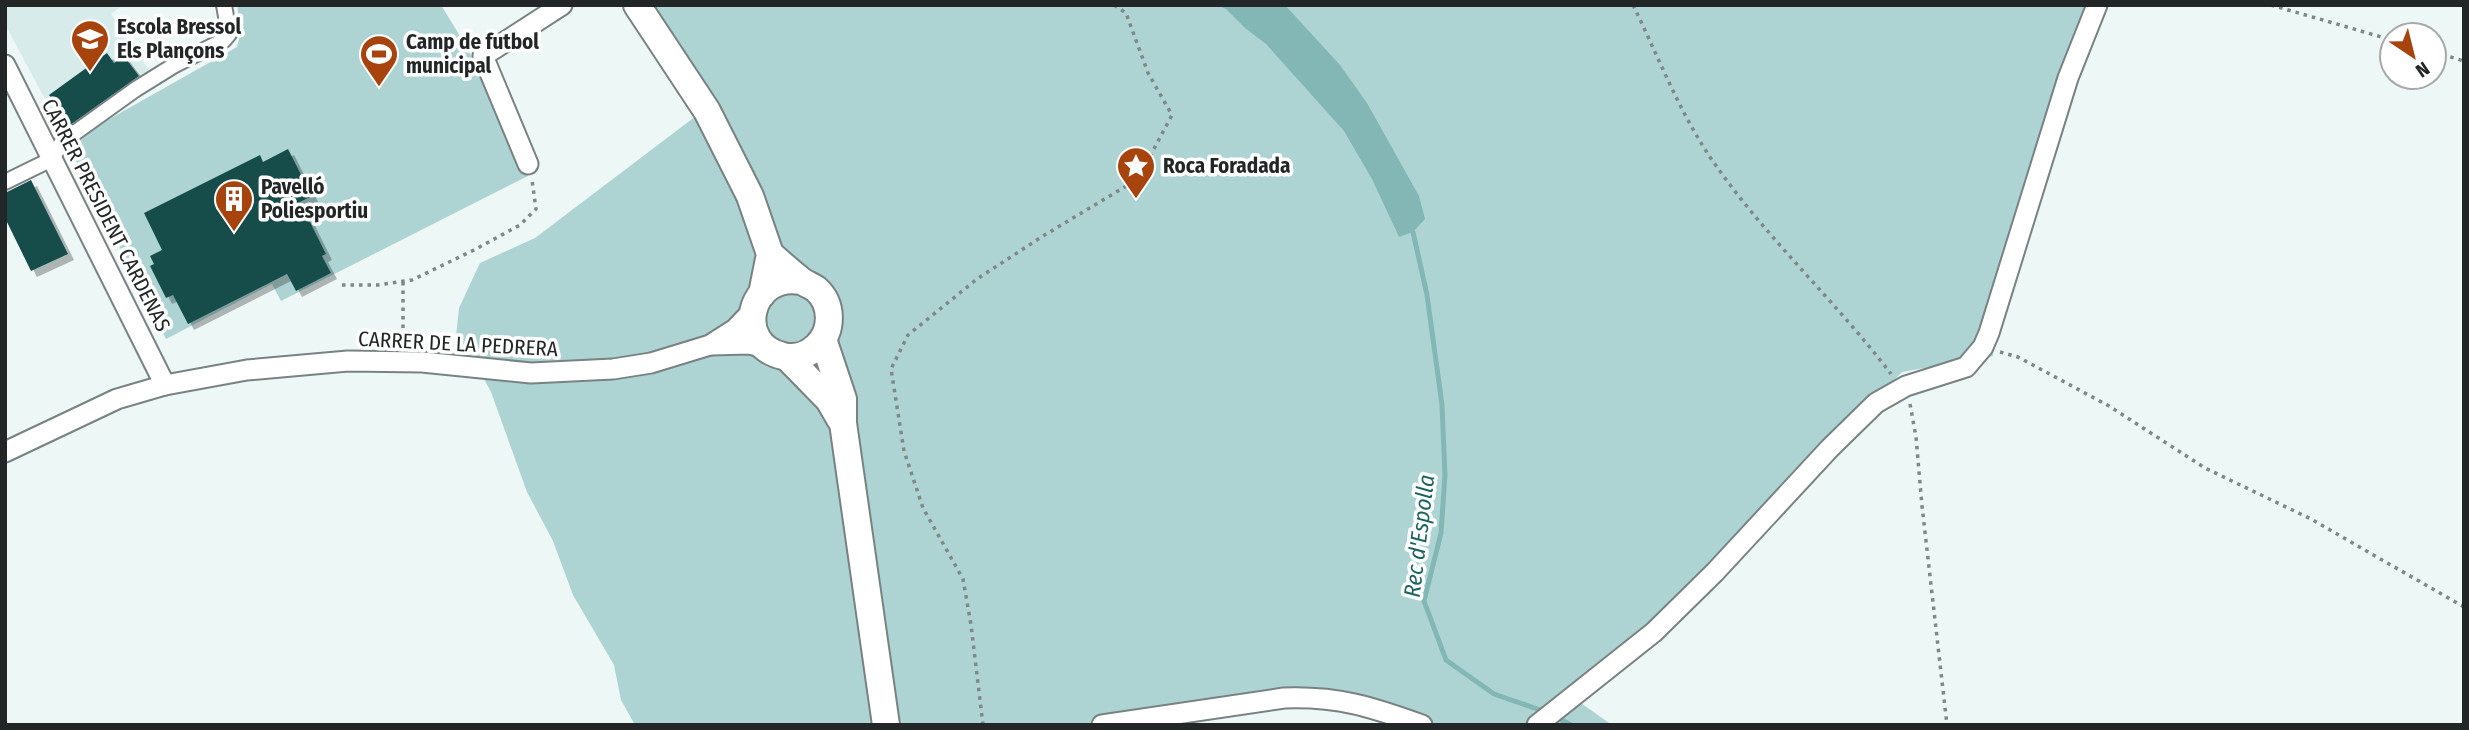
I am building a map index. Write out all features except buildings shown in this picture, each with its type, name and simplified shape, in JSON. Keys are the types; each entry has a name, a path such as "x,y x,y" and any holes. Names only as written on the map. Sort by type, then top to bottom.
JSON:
{"main road":[{"path":"637,5 707,111 750,196 769,254 754,330 829,400 843,423"},
{"path":"769,254 801,281 814,288 827,305 830,319 823,339 808,353 777,352"},
{"path":"758,301 780,282 801,281"},
{"path":"823,339 843,399 843,423 886,725"}],"street":[{"path":"5,182 52,159 62,142 136,89 224,40 229,34 224,5"},
{"path":"528,164 483,56 562,5"},
{"path":"1540,723 1654,632 1877,403 1900,389 1966,367 1983,347 2068,78 2097,5"},
{"name":"CARRER PRESIDENT CARDENAS","path":"5,65 165,385"},
{"name":"CARRER DE LA PEDRERA","path":"5,452 117,399 165,385 247,370 348,361 481,367 531,373 575,372 651,363 710,345 736,329 758,301"},
{"name":"CARRER DE LA PEDRERA","path":"710,345 749,344 777,352"},
{"path":"1102,725 1284,698 1308,697 1357,703 1422,725"}],"path":[{"path":"983,725 971,625 962,579 923,508 915,485 904,451 891,369 908,335 977,279 1138,179 1172,115 1148,73 1126,13 1114,5"},
{"path":"1633,5 1671,87 1709,156 1794,261 1887,368 1911,406 1947,725"},
{"path":"2272,5 2378,36"},
{"path":"342,285 378,285 412,280 520,225 536,209 528,164"},
{"path":"402,362 403,281"},
{"path":"1983,347 2018,357 2109,406 2205,468 2311,519 2390,567 2464,607"}],"shaded area":[{"name":"Escola Bressol Els Plançons","path":"5,5 123,5 111,14 153,76 65,137 5,24"},
{"path":"237,5 441,5 468,49 528,176 281,301 272,284 166,339 67,143 237,47 241,31"},
{"path":"629,5 2103,5 1996,272 1993,356 1902,372 1652,631 1568,694 1612,725 1423,725 1322,698 1128,725 635,725 621,700 614,665 573,595 553,541 527,492 491,392 470,353 456,336 459,308 480,263 535,238 696,116"},
{"path":"1217,5 1285,5 1340,65 1367,103 1419,196 1425,219 1413,232 1399,237 1372,179 1344,131 1266,44 1226,9"}],"waterway":[{"name":"Rec d'Espolla","path":"1413,232 1427,295 1442,405 1445,475 1441,533 1424,601 1446,660 1494,694 1546,712"},
{"name":"Rec d'Espolla","path":"1554,716 1571,725"}],"place":[{"name":"Escola Bressol Els Plançons","path":"90,73"},
{"name":"Camp de futbol municipal","path":"379,88"},
{"name":"Roca Foradada","path":"1136,200"},
{"name":"Pavelló Poliesportiu","path":"234,233"}]}
